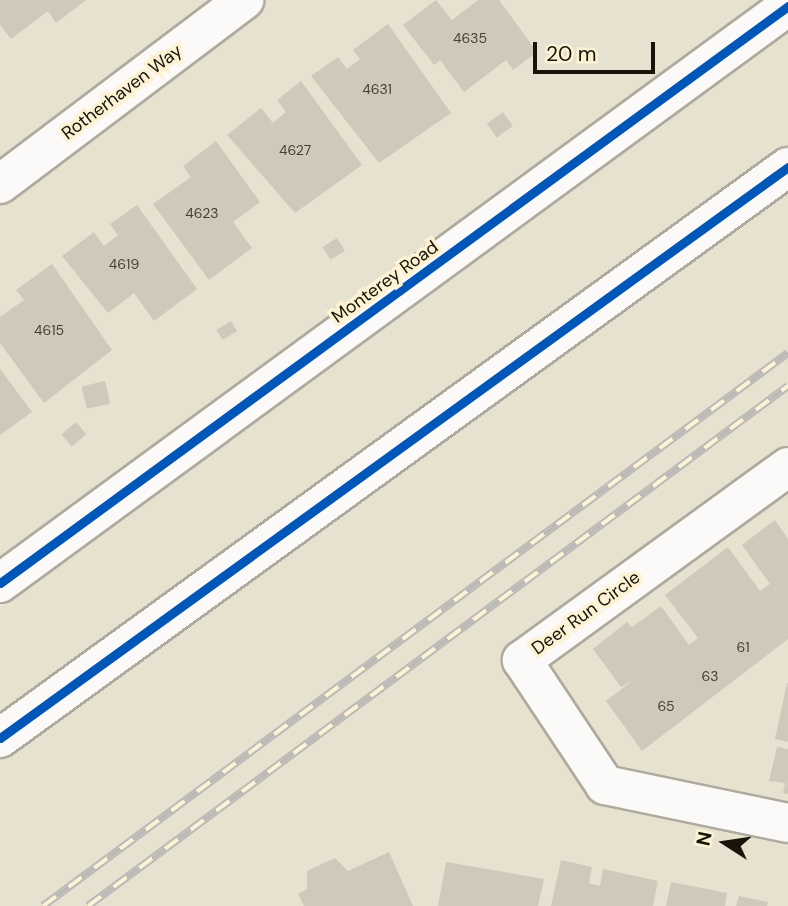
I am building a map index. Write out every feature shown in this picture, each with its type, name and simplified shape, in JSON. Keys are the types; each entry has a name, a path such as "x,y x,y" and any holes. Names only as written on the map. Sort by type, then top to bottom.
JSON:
{"main road":[{"name":"Rotherhaven Way","path":"0,184 244,0"},
{"name":"Monterey Road","path":"0,583 788,6"},
{"path":"0,738 788,167"},
{"name":"Deer Run Circle","path":"788,467 522,660 604,785 788,823"}],"building":[{"path":"0,0 86,0 56,23 48,11 11,39 0,25"},
{"path":"436,0 452,20 478,0 499,0 537,52 513,70 506,60 464,92 440,60 434,65 403,25"},
{"path":"388,24 451,113 379,163 311,76 338,57 347,69 360,59 353,50"},
{"path":"301,81 362,165 295,213 227,135 261,108 273,123 286,112 277,100"},
{"path":"503,112 513,126 497,138 487,124"},
{"path":"216,141 260,202 233,222 252,248 209,280 153,204 191,177 183,166"},
{"path":"137,205 197,289 154,321 134,293 108,313 62,256 94,232 104,246 118,235 110,224"},
{"path":"337,238 345,251 331,260 323,247"},
{"path":"52,264 112,350 44,403 0,343 0,317 24,300 16,290"},
{"path":"231,321 237,331 223,340 216,330"},
{"path":"0,369 32,412 0,435"},
{"path":"105,381 110,403 87,409 82,386"},
{"path":"76,422 86,434 72,446 61,434"},
{"path":"775,520 788,539 788,639 642,751 606,701 632,681 621,687 593,649 627,622 632,627 661,606 689,645 698,638 665,595 728,547 760,591 770,584 742,545"},
{"path":"788,683 788,742 775,739"},
{"path":"777,747 788,749 788,794 783,793 785,783 769,781"},
{"path":"389,852 413,906 304,906 298,894 307,889 307,871 335,858 348,871"},
{"path":"561,860 592,867 589,883 600,886 603,869 658,881 653,906 551,906"},
{"path":"446,862 544,879 538,906 438,906"},
{"path":"671,882 727,893 725,906 666,906"},
{"path":"739,896 768,902 767,906 736,906"}],"railway":[{"path":"43,906 788,353"},
{"path":"88,906 788,386"}],"cycle path":[{"path":"0,583 788,6"},
{"path":"0,738 788,167"}]}
